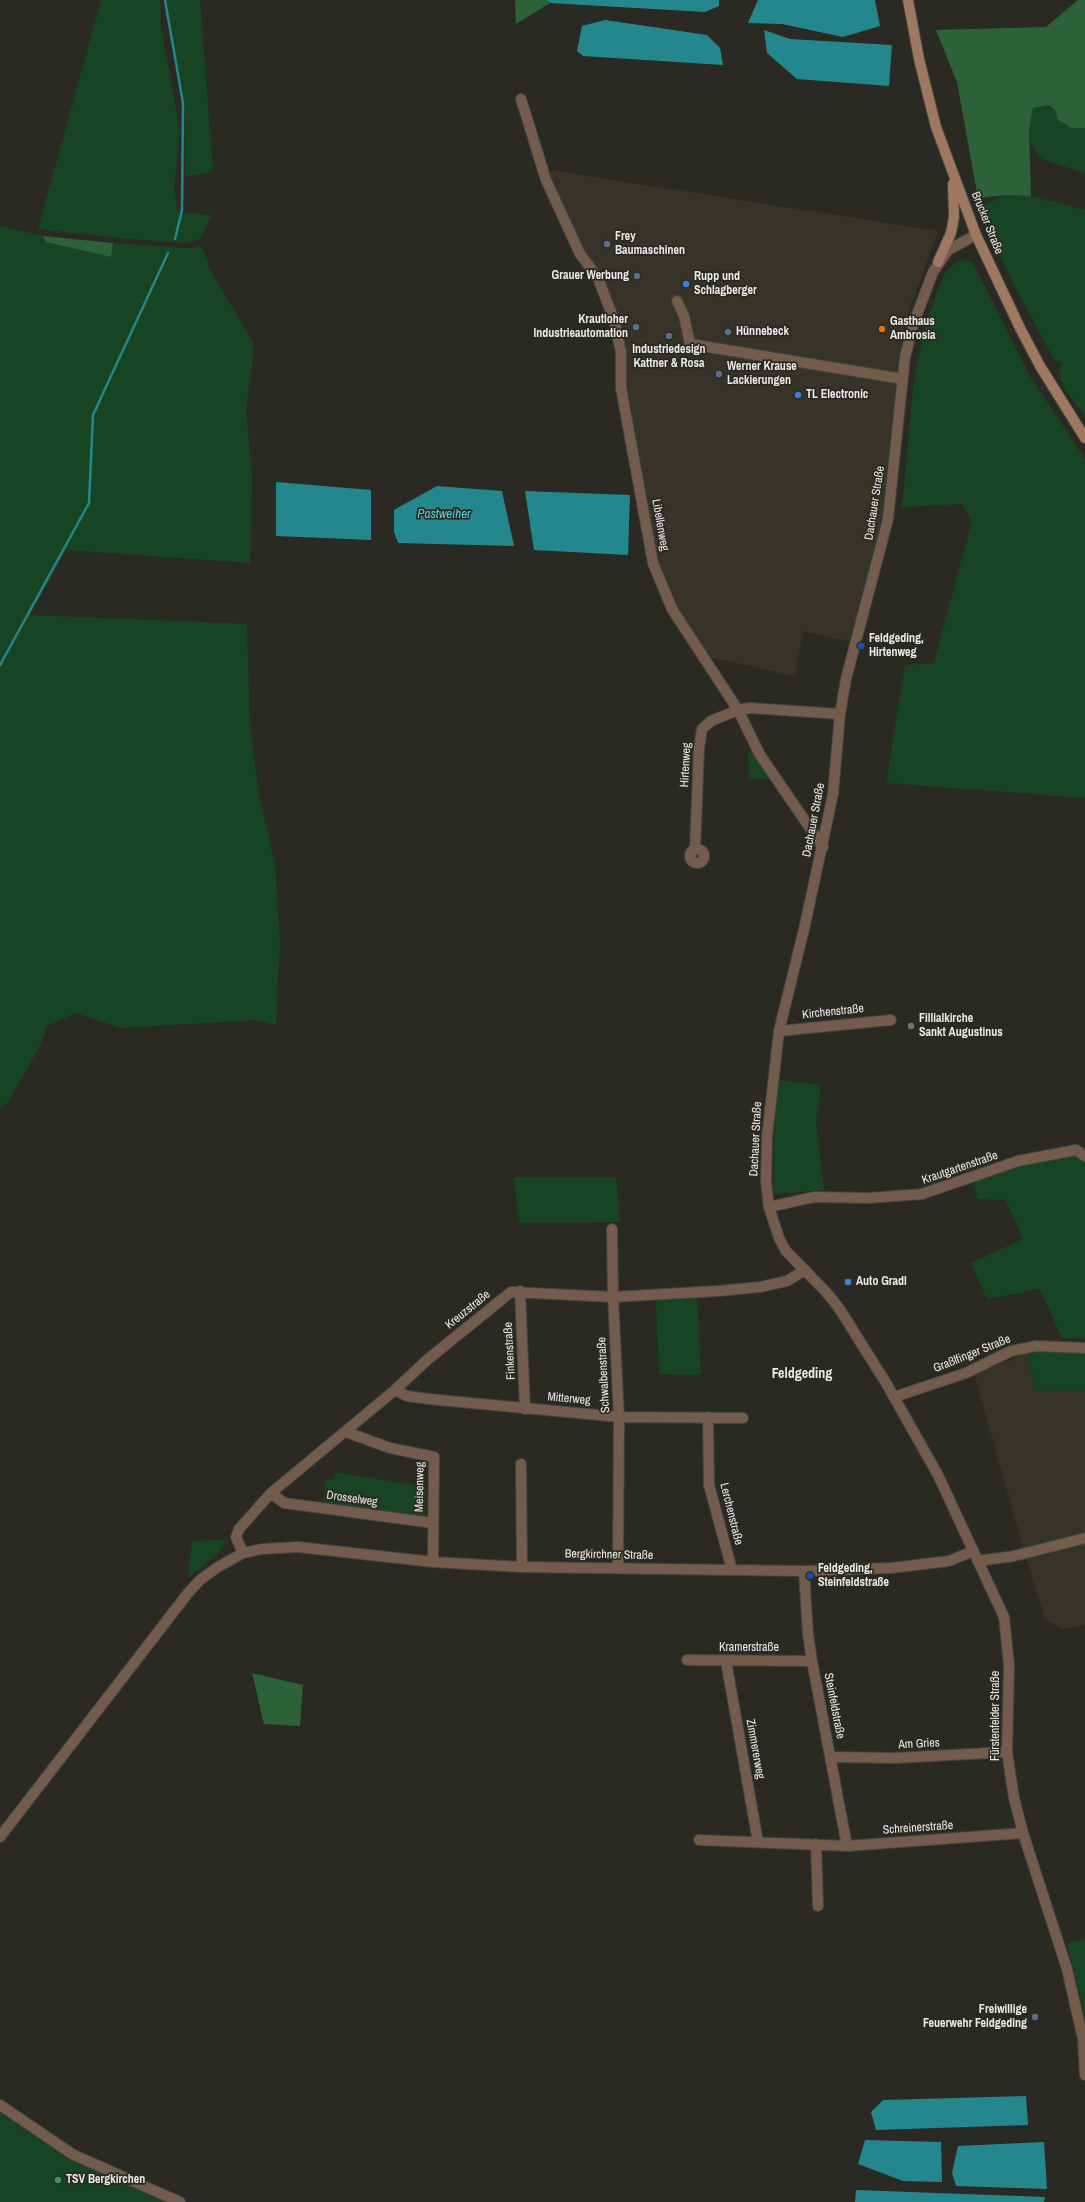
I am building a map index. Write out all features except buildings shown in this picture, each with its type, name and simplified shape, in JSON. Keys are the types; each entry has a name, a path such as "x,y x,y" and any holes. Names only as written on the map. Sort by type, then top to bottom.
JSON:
{"main road":[{"name":"Brucker Straße","path":"908,0 918,59 936,127 976,235 1030,347 1085,438"},
{"path":"938,262 950,233 954,217 951,168"}],"street":[{"name":"Libellenweg","path":"521,99 546,180 580,254 598,278 614,320 620,352 621,388 653,563 672,609 738,710 760,755 823,847"},
{"name":"Dachauer Straße","path":"894,1397 839,1308 804,1270 783,1244 769,1207 766,1182 767,1137 779,1032 823,847 833,794 840,714 846,679 888,519 905,357 913,324 938,262 948,250 976,235"},
{"path":"677,300 684,316 690,344 903,379"},
{"name":"Hirtenweg","path":"695,850 699,748 702,729 712,721 738,710 750,708 840,714"},
{"name":"Kirchenstraße","path":"779,1032 891,1020"},
{"name":"Krautgartenstraße","path":"769,1207 814,1197 869,1198 922,1194 1018,1161 1076,1150 1085,1156"},
{"name":"Schwalbenstraße","path":"612,1229 613,1297 619,1417 618,1567"},
{"name":"Kreuzstraße","path":"243,1553 236,1537 239,1529 271,1493 346,1432 427,1360 511,1292 520,1291 613,1297 760,1287 787,1281 804,1270"},
{"name":"Finkenstraße","path":"520,1291 525,1409"},
{"name":"Graßlfinger Straße","path":"894,1397 966,1373 1011,1351 1036,1346 1085,1348"},
{"name":"Mitterweg","path":"395,1390 407,1396 525,1409 619,1417 742,1418"},
{"name":"Fürstenfelder Straße","path":"894,1397 938,1475 1004,1617 1009,1665 1007,1752 1014,1798 1023,1833 1067,1969 1084,2039 1085,2076"},
{"name":"Lerchenstraße","path":"708,1417 709,1485 732,1570"},
{"name":"Meisenweg","path":"346,1432 390,1448 434,1457 433,1562"},
{"path":"521,1464 522,1567"},
{"name":"Drosselweg","path":"271,1493 284,1502 433,1523"},
{"path":"978,1561 1014,1556 1085,1538"},
{"name":"Bergkirchner Straße","path":"0,1837 188,1593 218,1567 243,1553 268,1548 298,1547 433,1562 522,1567 618,1567 804,1571 905,1566 949,1561 973,1551"},
{"name":"Steinfeldstraße","path":"804,1571 808,1634 812,1661 847,1846"},
{"name":"Kramerstraße","path":"687,1660 812,1661"},
{"name":"Zimmererweg","path":"726,1661 758,1842"},
{"name":"Am Gries","path":"831,1757 895,1758 1007,1752"},
{"name":"Schreinerstraße","path":"698,1840 847,1846 1023,1833"},
{"path":"816,1844 818,1906"},
{"path":"0,2105 72,2154 180,2202"}],"shaded area":[{"path":"549,170 938,231 905,322 898,362 883,514 851,642 803,631 795,676 708,657 673,609 657,563 624,387 617,320 581,252"},
{"path":"1027,1353 1036,1391 1085,1389 1085,1625 1062,1629 1045,1618 1026,1557 974,1374"}],"green space":[{"path":"101,0 160,0 161,27 180,130 174,188 178,212 211,215 205,231 199,239 185,243 130,239 38,229"},
{"path":"166,0 200,0 213,171 185,177 184,102"},
{"path":"515,0 547,0 550,3 516,24"},
{"path":"1078,0 1085,0 1085,128 1072,128 1058,120 1055,110 1049,105 1033,108 1029,130 1031,196 1006,195 978,198 957,82 936,30 1046,27"},
{"path":"1049,105 1072,128 1085,128 1085,173 1042,159 1030,143 1029,130 1033,108"},
{"path":"1003,195 1031,196 1085,210 1085,416 1065,390 1059,374 1062,363 1055,361 1013,283 978,209"},
{"path":"0,226 43,236 46,242 111,257 113,243 189,248 200,246 203,249 210,270 253,342 253,360 246,408 252,477 250,563 66,550 30,615 247,624 250,728 259,795 275,864 280,941 276,1025 256,1020 122,1028 76,1013 47,1026 40,1046 7,1103 0,1108"},
{"path":"43,236 113,243 111,257 46,242"},
{"path":"966,259 973,263 1031,378 1085,459 1085,798 886,783 905,665 934,663 972,520 962,504 902,507 914,379 927,320 944,274 953,264"},
{"path":"754,751 770,779 749,779 748,752"},
{"path":"778,1080 821,1085 816,1122 824,1190 773,1194 774,1135"},
{"path":"1075,1150 1085,1158 1085,1339 1062,1338 1040,1289 987,1299 971,1263 1023,1239 1006,1200 978,1199 972,1180 1020,1161"},
{"path":"514,1177 616,1177 620,1222 519,1223"},
{"path":"697,1298 701,1375 659,1374 656,1300"},
{"path":"1040,1351 1085,1353 1085,1389 1036,1391 1027,1353"},
{"path":"335,1472 426,1487 425,1516 323,1502 326,1480 334,1479"},
{"path":"192,1541 227,1541 218,1553 188,1578"},
{"path":"252,1673 303,1685 300,1726 264,1724"},
{"path":"1085,1939 1085,2016 1067,1943"},
{"name":"TSV Bergkirchen","path":"0,2113 68,2159 166,2202 0,2202"}],"water":[{"path":"547,0 719,0 719,6 705,12 550,3"},
{"path":"758,0 875,0 880,26 843,37 782,24 748,23"},
{"path":"605,20 707,35 720,48 723,65 583,56 577,51 582,26"},
{"path":"764,30 790,39 892,45 889,86 797,79 767,53"},
{"path":"276,482 371,490 371,540 276,536"},
{"name":"Pastweiher","path":"437,486 502,491 514,546 398,543 394,532 394,510"},
{"path":"525,491 630,495 628,555 534,550"},
{"path":"1026,2096 1028,2125 876,2130 871,2112 883,2100"},
{"path":"865,2140 941,2142 942,2182 903,2181 858,2164"},
{"path":"1044,2142 1047,2189 956,2186 952,2173 958,2146"},
{"path":"856,2190 1045,2197 1044,2202 855,2202"}],"waterway":[{"path":"165,0 183,103 182,210 175,239"},
{"path":"0,665 89,503 93,415 168,253"}],"place":[{"name":"Frey Baumaschinen","path":"607,244"},
{"name":"Grauer Werbung","path":"637,276"},
{"name":"Rupp und Schlagberger","path":"686,284"},
{"name":"Krautloher Industrieautomation","path":"636,327"},
{"name":"Gasthaus Ambrosia","path":"882,329"},
{"name":"Hünnebeck","path":"728,332"},
{"name":"Industriedesign Kattner & Rosa","path":"669,336"},
{"name":"Werner Krause Lackierungen","path":"719,374"},
{"name":"TL Electronic","path":"798,395"},
{"name":"Feldgeding, Hirtenweg","path":"861,646"},
{"name":"Fillialkirche Sankt Augustinus","path":"911,1026"},
{"name":"Auto Gradl","path":"848,1282"},
{"name":"Feldgeding, Steinfeldstraße","path":"810,1576"},
{"name":"Freiwillige Feuerwehr Feldgeding","path":"1035,2017"},
{"name":"TSV Bergkirchen","path":"58,2180"}],"district":[{"name":"Feldgeding","path":"802,1374"}]}
